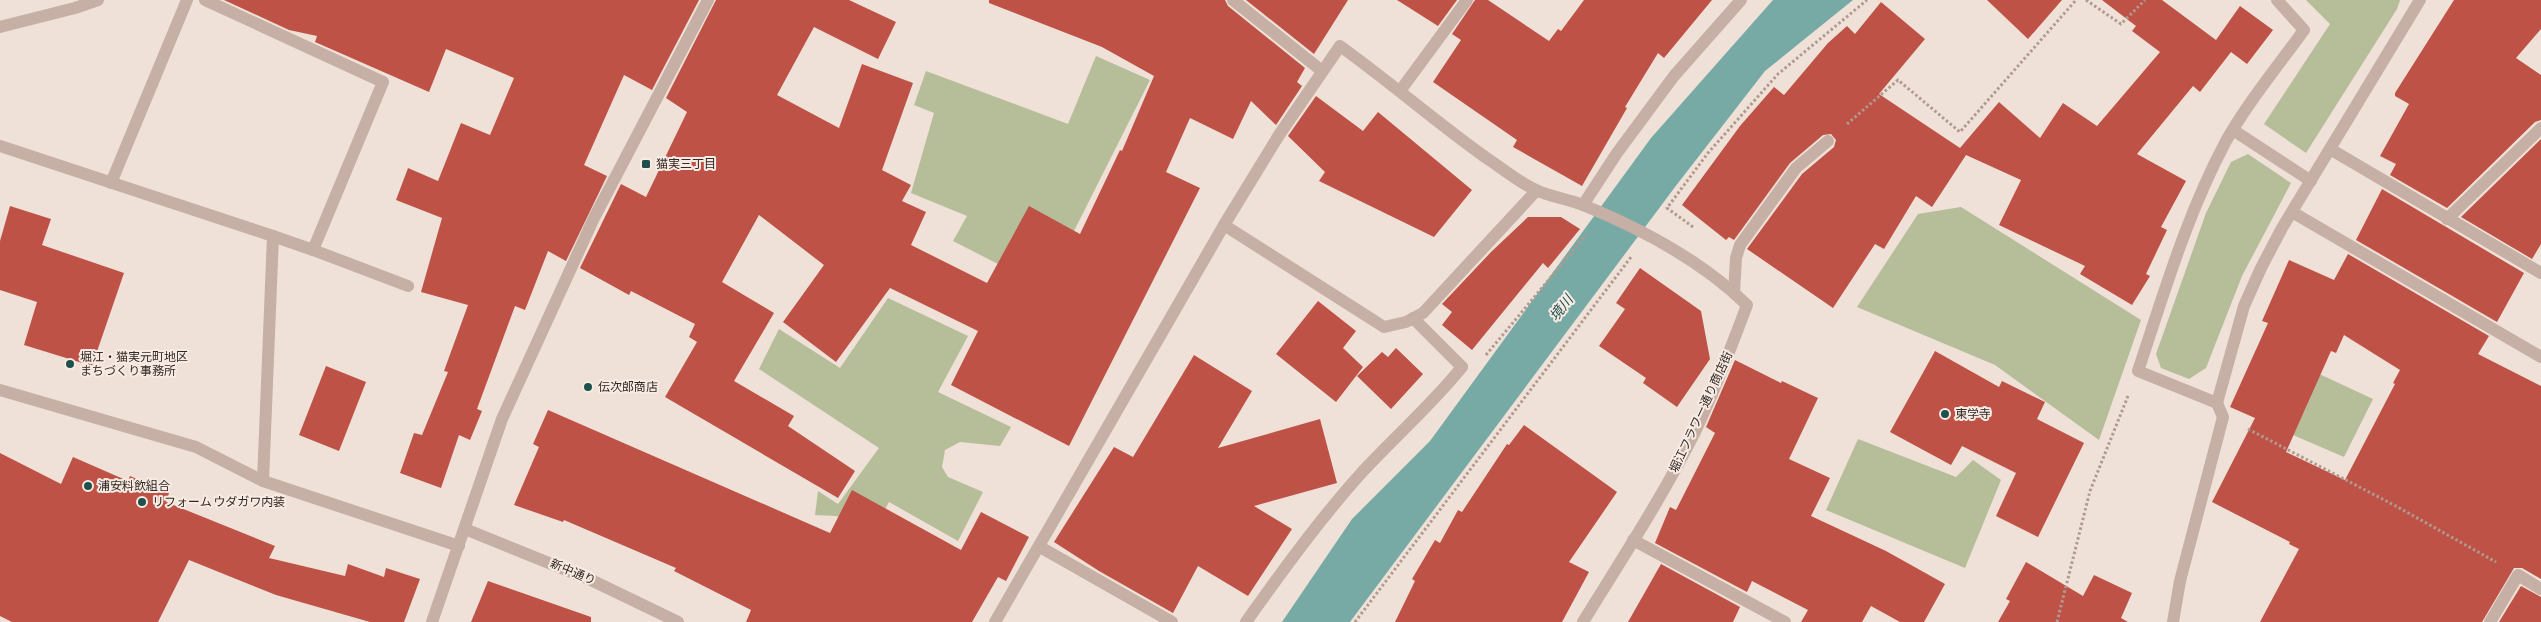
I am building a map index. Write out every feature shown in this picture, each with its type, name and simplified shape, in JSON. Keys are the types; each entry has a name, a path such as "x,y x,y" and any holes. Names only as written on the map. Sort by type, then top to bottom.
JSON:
{"street":[{"path":"0,27 75,8 98,0"},
{"path":"111,183 188,0"},
{"path":"206,0 383,82 313,250"},
{"path":"432,622 502,419 594,218 708,0"},
{"path":"996,622 1224,225 1322,71 1232,0"},
{"path":"1400,91 1467,0"},
{"path":"1583,205 1617,153 1674,76 1741,0"},
{"path":"2173,622 2180,581 2224,417 2217,404 2138,371 2190,220 2233,130 2304,30 2276,0"},
{"path":"2217,404 2244,306 2261,268 2292,212 2420,0"},
{"name":"堀江フラワー通り商店街","path":"1322,71 1340,46 1400,91 1442,126 1536,191 1583,205 1646,233 1694,263 1747,305 1720,378 1681,457 1633,540 1582,622"},
{"path":"2447,219 2541,128"},
{"path":"2233,130 2311,181"},
{"path":"1734,293 1736,258 1740,245 1796,168 1828,141"},
{"path":"0,146 273,236 408,286"},
{"path":"2330,149 2541,273"},
{"path":"1224,225 1384,327 1423,313 1536,191"},
{"path":"2292,212 2541,357"},
{"path":"263,481 273,236"},
{"path":"1246,622 1321,522 1358,478 1444,389 1462,367 1413,318"},
{"path":"0,390 196,447 263,481 459,546"},
{"name":"新中通り","path":"465,529 591,580 678,622"},
{"path":"1633,540 1785,622"},
{"path":"1040,547 1172,622"},
{"path":"2490,622 2518,574 2541,589"}],"path":[{"path":"1698,230 1667,208 1708,154 1778,74 1867,0"},
{"path":"1828,141 1898,80 1960,132 2076,0"},
{"path":"2086,0 2121,24 2145,0"},
{"path":"1355,622 1626,264"},
{"path":"2057,622 2090,491 2138,371"},
{"path":"2224,417 2394,505 2518,574"}],"green space":[{"path":"2306,0 2400,0 2397,9 2306,153 2264,124 2330,24"},
{"path":"1096,56 1150,80 1074,231 998,264 953,241 967,216 911,193 934,113 914,105 926,71 1068,124"},
{"path":"2248,154 2291,183 2242,276 2206,368 2189,379 2161,368 2156,354 2206,213 2231,162"},
{"path":"1961,207 2141,320 2099,440 1995,365 1857,307 1918,214"},
{"path":"888,298 968,336 938,392 1011,427 1000,446 960,442 945,450 942,467 948,477 983,492 958,541 889,502 873,532 836,516 815,515 818,491 838,504 879,448 759,369 779,329 840,368"},
{"path":"2313,371 2373,399 2344,457 2293,435 2307,405"},
{"path":"1858,439 1956,477 1973,460 2001,480 1965,568 1826,510"}],"water":[{"name":"境川","path":"1773,0 1853,0 1765,71 1675,187 1350,622 1282,622 1352,519 1430,441 1651,138"}],"building":[{"path":"224,0 699,0 652,90 624,75 584,165 607,176 566,261 548,251 525,310 515,306 477,409 482,411 470,440 459,435 441,488 400,473 414,433 422,435 448,372 444,371 468,305 421,292 442,218 396,200 408,168 438,181 461,123 490,135 514,78 446,49 429,92 315,42 317,36 289,30"},
{"path":"716,0 849,0 896,22 878,59 814,27 777,95 839,128 862,64 913,83 882,170 911,185 902,201 926,212 911,245 987,283 1029,206 1080,234 1120,150 1122,151 1154,76 1102,47 989,3 989,0 1225,0 1228,6 1305,68 1297,82 1302,86 1276,125 1251,101 1233,139 1190,118 1166,172 1200,188 1069,446 951,385 978,331 890,288 836,362 783,322 824,265 759,215 722,282 774,313 734,381 794,416 788,426 855,471 838,498 665,397 697,342 689,337 695,324 631,291 629,295 580,268 621,184 646,197 687,112 666,98"},
{"path":"1246,0 1348,0 1314,54"},
{"path":"1397,0 1457,0 1438,26"},
{"path":"1475,0 1488,0 1549,41 1558,29 1561,31 1584,0 1712,0 1664,58 1658,53 1625,107 1627,108 1582,186 1513,147 1517,140 1433,82 1461,40 1452,34"},
{"path":"1987,0 2062,0 2028,39"},
{"path":"2102,0 2162,0 2216,40 2240,6 2273,30 2247,64 2231,52 2200,92 2193,86 2137,154 2186,181 2161,227 2167,230 2146,274 2150,276 2132,305 2080,274 2085,266 1999,225 2021,180 1966,155 1932,207 1916,196 1884,249 1875,244 1833,308 1747,249 1802,174 1834,147 1836,140 1831,134 1823,135 1790,163 1734,240 1729,237 1726,240 1682,205 1740,126 1774,87 1784,95 1828,43 1847,26 1855,34 1881,2 1925,39 1879,94 1960,148 1999,102 2040,138 2063,103 2097,126 2160,52 2132,31 2136,26"},
{"path":"2454,0 2541,0 2541,29 2516,58 2541,75 2541,120 2535,122 2447,208 2390,175 2396,164 2380,156 2409,104 2395,96 2395,93"},
{"path":"1316,96 1363,131 1378,112 1472,190 1434,237 1319,181 1325,172 1288,136"},
{"path":"2541,139 2541,244 2532,259 2461,217"},
{"path":"2382,189 2524,273 2497,322 2356,240"},
{"path":"10,206 51,219 42,245 124,273 92,366 24,345 37,302 0,290 0,241"},
{"path":"1528,217 1561,217 1580,229 1548,268 1543,263 1472,350 1442,325 1452,312 1442,304 1491,252"},
{"path":"2348,254 2489,336 2478,354 2541,386 2541,579 2522,568 2514,568 2482,622 2260,622 2299,549 2289,544 2290,542 2212,502 2255,418 2230,407 2268,323 2262,321 2289,260 2334,280","holes":["2344,335 2400,370 2393,383 2395,384 2345,480 2286,452 2331,351 2336,353"]},
{"path":"1640,268 1701,311 1710,359 1677,407 1643,383 1646,378 1599,346 1625,309 1616,303"},
{"path":"1318,301 1356,331 1343,348 1363,367 1336,402 1276,354"},
{"path":"1396,348 1423,374 1391,409 1357,376 1382,352 1388,357"},
{"path":"1935,351 1999,387 2002,381 2045,402 2037,419 2084,443 2038,537 1996,516 2016,473 1962,446 1951,465 1890,432"},
{"path":"1194,355 1252,391 1218,448 1320,419 1337,483 1254,506 1292,529 1248,596 1198,566 1173,613 1099,571 1054,542 1114,447 1133,457"},
{"path":"1735,360 1781,383 1782,381 1818,398 1789,459 1830,478 1811,516 1886,551 1945,584 1924,622 1900,622 1871,606 1862,622 1801,622 1808,610 1752,581 1747,592 1655,543 1670,507 1676,510 1715,433 1706,427"},
{"path":"326,366 366,382 339,451 299,435"},
{"path":"548,410 830,533 852,490 961,550 981,512 1029,537 1006,581 998,577 972,622 746,622 751,610 674,571 676,568 564,520 563,522 514,505 539,447 533,444"},
{"path":"1524,425 1617,492 1569,562 1589,572 1562,622 1395,622 1415,581 1412,579 1435,540 1440,543 1458,510 1462,512 1507,444 1509,445"},
{"path":"0,453 61,484 73,457 128,481 130,476 169,493 166,502 275,546 269,558 345,576 348,564 384,577 386,568 420,579 404,622 370,622 276,595 189,560 158,622 12,622 0,616"},
{"path":"2026,562 2083,596 2094,575 2132,593 2121,618 2128,622 1998,622 2010,601 2006,599"},
{"path":"1661,564 1740,607 1733,622 1628,622"},
{"path":"488,581 591,617 591,622 471,622"},
{"path":"2521,586 2541,597 2541,622 2499,622"}],"place":[{"name":"猫実三丁目","path":"646,164"},
{"name":"堀江・猫実元町地区 まちづくり事務所","path":"70,364"},
{"name":"伝次郎商店","path":"588,387"},
{"name":"東学寺","path":"1945,414"},
{"name":"浦安料飲組合","path":"88,486"},
{"name":"リフォーム ウダガワ内装","path":"142,502"}]}
